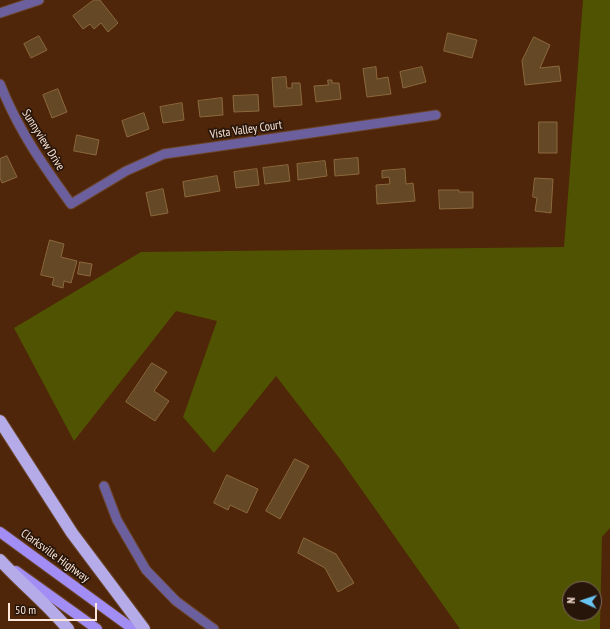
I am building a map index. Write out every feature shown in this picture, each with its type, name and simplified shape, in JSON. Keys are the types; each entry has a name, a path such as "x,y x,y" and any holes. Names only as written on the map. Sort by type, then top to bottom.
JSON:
{"highway":[{"path":"0,421 72,533 144,629"},
{"path":"0,560 18,580 55,613 68,629"}],"main road":[{"name":"Clarksville Highway","path":"0,532 134,629"},
{"path":"0,560 97,629"}],"street":[{"path":"0,13 39,0"},
{"name":"Sunnyview Drive","path":"0,84 8,106 33,151 71,204"},
{"name":"Vista Valley Court","path":"71,204 126,171 164,154 436,115"},
{"path":"104,486 117,520 146,570 176,601 214,629"}],"shaded area":[{"path":"583,0 610,0 610,528 602,537 601,581 562,581 562,621 600,621 600,629 460,629 340,459 276,376 214,453 183,417 217,321 176,311 74,441 14,328 141,252 564,247"}],"building":[{"path":"94,0 100,0 118,23 108,32 101,23 94,29 90,24 83,29 73,16"},
{"path":"448,33 477,40 472,58 444,51"},
{"path":"39,36 47,50 31,58 24,44"},
{"path":"534,37 550,45 540,68 559,66 561,81 525,85 522,61"},
{"path":"376,67 377,79 388,77 391,94 367,97 363,69"},
{"path":"422,67 426,82 403,88 400,72"},
{"path":"286,77 287,88 292,88 292,83 300,83 302,105 274,107 272,78"},
{"path":"328,80 332,80 332,83 339,83 341,99 316,102 314,86 328,85"},
{"path":"58,89 67,112 52,118 43,95"},
{"path":"258,95 259,111 234,112 233,96"},
{"path":"222,98 223,115 200,117 198,101"},
{"path":"182,103 184,120 163,123 160,107"},
{"path":"144,113 149,129 127,137 122,121"},
{"path":"539,122 557,122 557,153 539,153"},
{"path":"77,135 99,140 96,155 74,151"},
{"path":"7,156 17,177 2,183 0,178 0,159"},
{"path":"358,158 359,174 335,176 334,160"},
{"path":"325,161 327,176 298,180 297,164"},
{"path":"288,165 290,181 265,184 263,168"},
{"path":"257,169 259,185 236,188 234,172"},
{"path":"405,169 406,184 413,183 415,201 377,204 376,185 390,184 389,177 382,178 382,171"},
{"path":"217,176 220,191 185,197 183,182"},
{"path":"535,178 553,179 551,213 535,211 537,198 533,197"},
{"path":"163,189 168,213 151,216 146,193"},
{"path":"439,190 473,192 473,208 440,209"},
{"path":"50,240 64,244 61,257 77,261 71,283 64,281 63,288 52,285 54,278 41,275"},
{"path":"80,262 92,264 90,276 78,274"},
{"path":"152,363 167,372 154,391 169,401 155,421 126,402"},
{"path":"295,459 309,466 280,519 266,511"},
{"path":"227,475 258,489 247,513 230,505 228,510 214,503"},
{"path":"304,538 336,554 354,583 338,592 325,568 298,553"}]}
